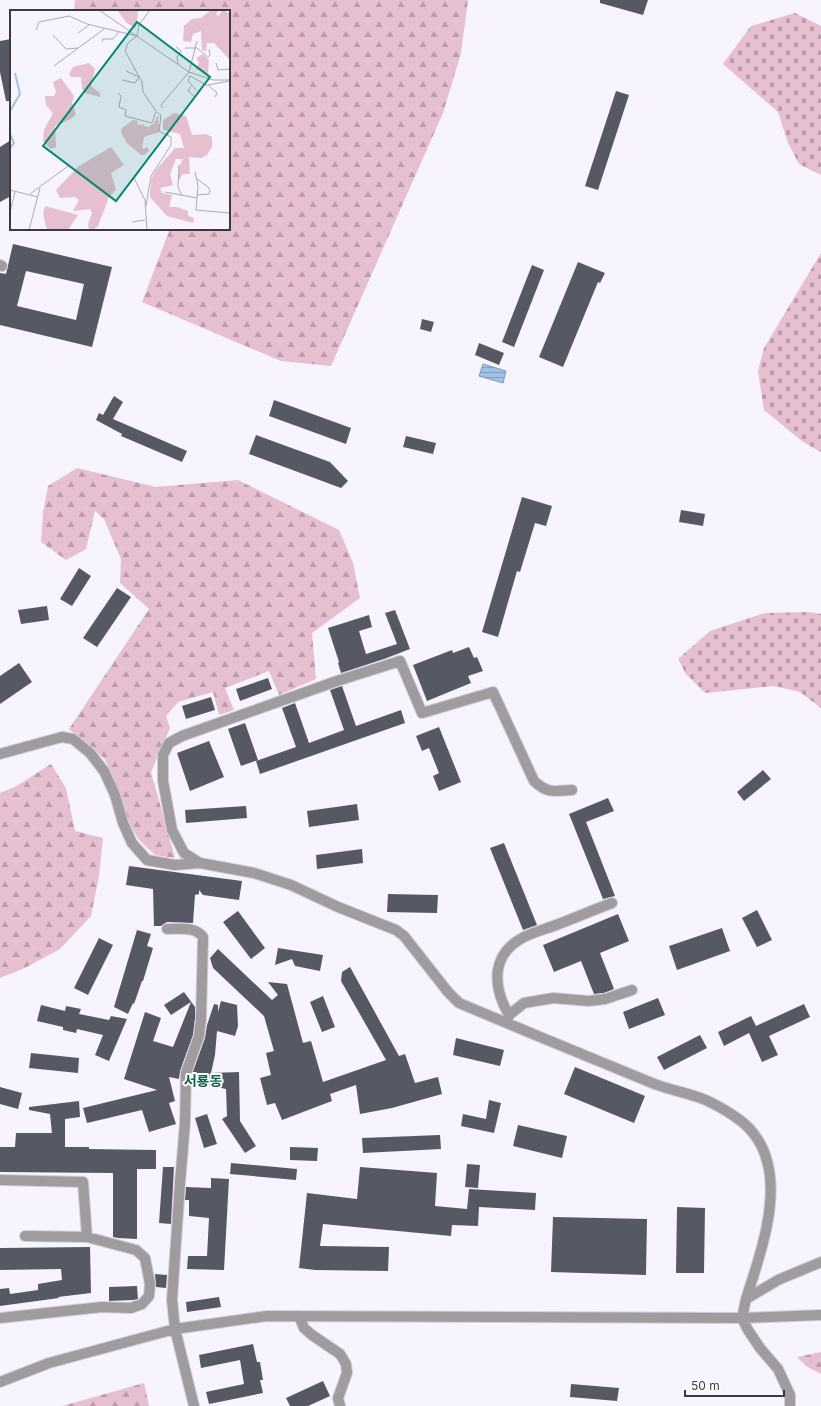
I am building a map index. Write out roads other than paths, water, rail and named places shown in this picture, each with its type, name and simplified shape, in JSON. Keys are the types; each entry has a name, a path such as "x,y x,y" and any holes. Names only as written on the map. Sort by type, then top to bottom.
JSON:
{"street":[{"path":"199,863 184,853 172,830 163,781 163,755 169,743 182,736 337,681 400,661 422,713 493,692 534,781 542,789 552,791 572,790"},
{"path":"0,754 62,737 73,739 90,753 104,771 115,795 123,823 132,843 147,860 175,865 199,863 254,872 291,885 338,907 396,930 404,936 448,992 459,1003 508,1019 655,1084 709,1102 740,1120 752,1130 763,1150 767,1161 771,1182 771,1202 758,1261 742,1318 760,1348 778,1369 790,1394 790,1406"},
{"path":"508,1019 496,982 498,966 507,950 524,937 612,903"},
{"path":"167,929 188,928 199,933 203,937 201,1019 199,1036 186,1073 185,1123 172,1300 175,1329 194,1406"},
{"path":"508,1019 524,1003 554,998 589,1001 606,999 632,990"},
{"path":"0,1180 83,1182 87,1237"},
{"path":"0,1318 102,1307 131,1308 142,1304 149,1296 150,1284 145,1258 136,1250 87,1237 26,1236"},
{"path":"746,1300 778,1280 821,1262"},
{"path":"0,1382 49,1363 175,1329 267,1316 742,1318 821,1315"},
{"path":"299,1316 304,1328 340,1354 346,1364 347,1373 338,1398 340,1406"}],"water":[{"path":"483,364 506,371 503,383 479,376"}],"district":[{"name":"서룡동","path":"203,1081"}]}
